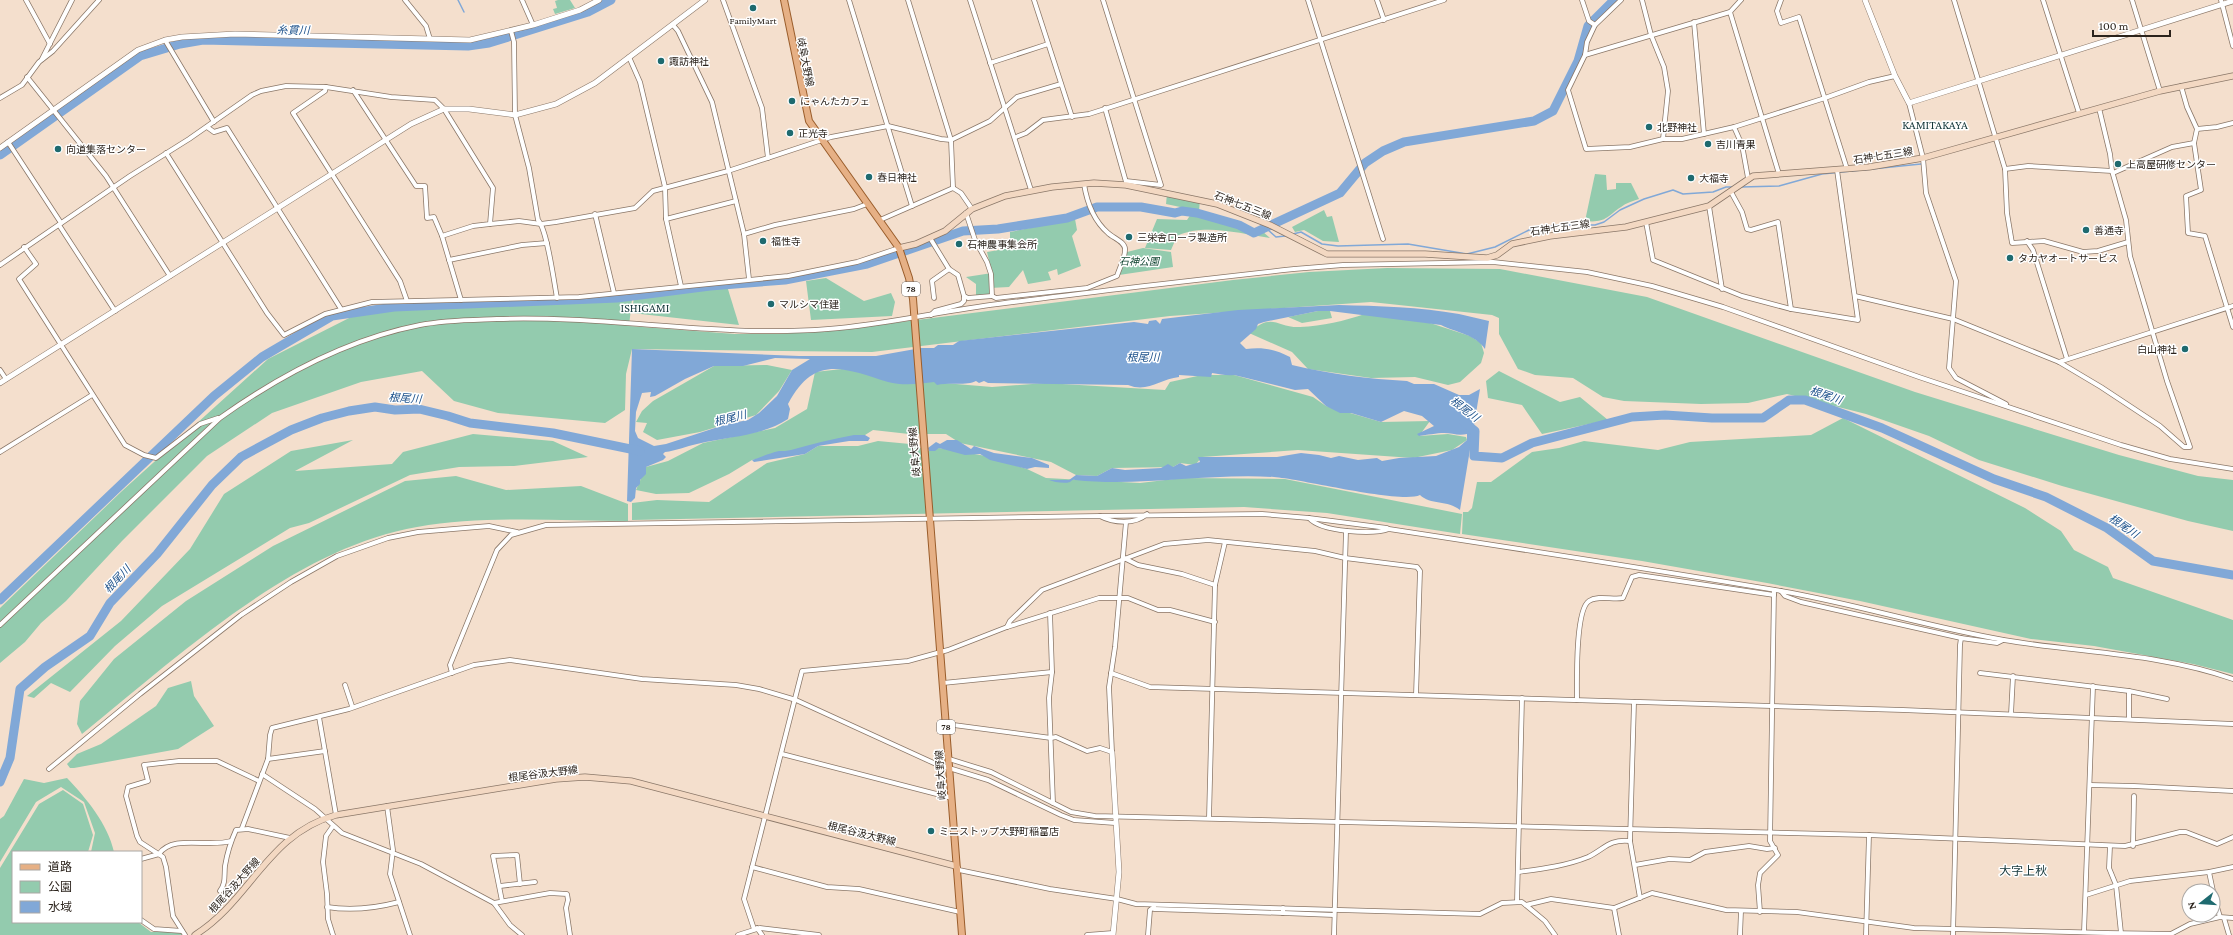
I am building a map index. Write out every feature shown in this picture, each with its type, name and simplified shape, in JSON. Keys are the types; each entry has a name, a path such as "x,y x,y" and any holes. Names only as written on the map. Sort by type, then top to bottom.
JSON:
{"main road":[{"name":"岐阜大野線","path":"784,0 809,121 821,141 880,220 900,252 909,278 914,320 941,653 962,935"},
{"name":"石神七五三線","path":"900,252 946,231 972,209 1005,196 1032,190 1084,184 1126,183 1217,204 1270,225 1327,254 1425,254 1487,258 1496,255 1512,244 1550,236 1574,234 1646,222 1709,206 1731,192 1748,178 1847,169 1923,158 2160,91 2233,76"},
{"name":"根尾谷汲大野線","path":"195,935 222,914 290,838 302,828 325,818 336,814 556,779 585,777 631,781 956,866"}],"street":[{"path":"26,0 50,44"},
{"path":"0,98 22,85 39,62 50,44 72,0"},
{"path":"39,62 53,51 99,0"},
{"path":"405,0 426,26 430,39"},
{"path":"522,0 533,24"},
{"path":"0,148 9,144 138,50 182,36 235,34 470,40 512,32 580,10 592,2 599,0"},
{"path":"0,383 61,346 386,138 411,124 444,109 469,109 515,115 537,110 572,97 673,25 705,0"},
{"path":"723,0 762,108 768,158"},
{"path":"849,0 912,206"},
{"path":"908,0 951,140 953,188"},
{"path":"970,0 1004,108 1016,137 1032,190"},
{"path":"1034,0 1072,117"},
{"path":"1103,0 1161,185 1126,183 1105,108"},
{"path":"1308,0 1383,239"},
{"path":"1378,0 1384,20"},
{"path":"1016,137 1030,130 1043,120 1090,114 1444,0"},
{"path":"1582,0 1589,21 1594,25"},
{"path":"1621,0 1594,25 1587,42 1585,55 1568,90 1586,149 1630,147 1664,139 1682,139 1734,127 1825,98 1869,82 1895,76"},
{"path":"1642,0 1651,35 1664,67 1668,91 1664,139"},
{"path":"1585,55 1730,12 1741,0"},
{"path":"1781,0 1777,11 1781,23 1799,17 1847,169"},
{"path":"1865,0 1895,76 1908,103 1923,158 1926,193 1956,281 1949,368 1952,373 2015,409"},
{"path":"1954,0 2005,169 2007,213 2012,243 2044,241 2083,252 2098,251 2128,242"},
{"path":"2043,0 2079,113"},
{"path":"2132,0 2160,91"},
{"path":"1908,103 2141,30 2222,2 2233,1"},
{"path":"2222,2 2233,46"},
{"path":"1730,12 1779,174"},
{"path":"1694,22 1704,134"},
{"path":"673,25 678,31 712,102 744,234 749,279"},
{"path":"512,32 514,39 515,115 529,168 538,220 541,224 546,243 557,298"},
{"path":"166,42 214,122"},
{"path":"990,63 1048,44"},
{"path":"629,57 640,82 665,187 666,219 681,286"},
{"path":"27,77 113,187 170,276"},
{"path":"442,236 473,226 519,221 541,224 635,208 652,191 728,170 821,141 888,126 941,140 951,140 980,127 1017,97 1061,84"},
{"path":"0,265 113,187 208,127 252,95 261,91 286,86 326,87 353,90 390,97 425,98 435,100 444,109 493,188 490,224"},
{"path":"2181,86 2187,106 2197,129 2194,143 2200,190 2186,196 2188,233 2205,236 2233,327"},
{"path":"326,87 325,91 293,113 400,282 407,302"},
{"path":"353,90 386,138 416,186 425,186 427,218 434,217 442,236 461,300"},
{"path":"1855,296 1953,320 2059,362 2101,387 2160,426 2184,447 2190,447 2167,381 2128,242 2126,220 2113,172 2099,108"},
{"path":"2197,129 2233,123"},
{"path":"208,127 214,132 227,128 342,309"},
{"path":"1734,127 1742,145 1748,178"},
{"path":"2005,169 2028,166 2113,172 2124,170 2154,154 2194,143"},
{"path":"9,144 14,149 115,311"},
{"path":"166,153 224,242 281,334 284,335 325,314 372,302 557,298 614,293 804,273 900,252"},
{"path":"1646,222 1653,260 1722,289 1791,309 1858,320 1837,170"},
{"path":"964,296 968,298 992,296 996,298 1087,288 1116,276 1126,250 1124,244 1107,233 1093,214 1086,201 1084,184"},
{"path":"880,220 953,188"},
{"path":"953,188 961,193 972,209"},
{"path":"1731,192 1742,212 1747,228 1751,230 1778,222 1791,309"},
{"path":"666,219 736,201"},
{"path":"744,234 774,225 854,209 867,204"},
{"path":"1709,206 1722,289"},
{"path":"966,213 975,240 987,262 991,274 992,296"},
{"path":"595,214 614,293"},
{"path":"930,239 933,246 949,269 958,275 964,296 964,302 961,304 935,311 931,315"},
{"path":"2027,241 2033,250 2067,359"},
{"path":"449,260 522,245 546,243"},
{"path":"24,247 36,264 19,279 124,445 144,455 156,458 200,424 220,418"},
{"path":"0,625 220,418 280,380 340,351 400,330 441,322 566,319 725,331 770,332 829,329 914,320 931,315 995,304 1342,264 1493,262 1587,272 1695,298 1779,326 1919,378 2121,445 2170,459 2233,469"},
{"path":"934,298 932,281 949,269"},
{"path":"2059,362 2152,330 2233,306"},
{"path":"0,370 6,379"},
{"path":"0,452 92,395"},
{"path":"1100,516 1126,522 1143,518 1147,514"},
{"path":"452,673 450,665 497,550 511,535 546,524 930,520 1147,514 1262,514 1309,518 1389,529 1629,565 1774,592"},
{"path":"1309,518 1313,523 1346,531 1380,532 1389,529"},
{"path":"1087,935 1113,934 1117,899 1119,872 1109,688 1124,558 1126,522"},
{"path":"49,769 140,694 241,615 291,582 337,556 388,538 418,532 490,526 517,532"},
{"path":"1334,935 1346,531"},
{"path":"1007,627 1010,621 1042,590 1164,544 1208,540 1315,551 1345,558 1417,567 1420,571 1416,696"},
{"path":"1209,818 1216,585 1225,542"},
{"path":"1124,558 1138,564 1182,574 1216,585"},
{"path":"1577,700 1581,623 1584,607 1588,601 1594,599 1623,598 1632,577 1639,575 1774,592 1781,591 2004,640 2173,662 2233,679"},
{"path":"1781,591 1785,596 1801,602 1961,638 1997,642 2004,640"},
{"path":"1760,912 1758,885 1760,873 1778,855 1770,841 1774,592"},
{"path":"762,935 756,929 744,899 796,700 802,671 895,664 941,653 1007,627 1091,600 1119,598 1140,602 1158,610 1170,610 1215,622"},
{"path":"1050,613 1052,672 1049,698 1053,803"},
{"path":"1953,935 1961,638"},
{"path":"242,828 258,782 268,760 272,728 319,717 474,665 510,660 642,679 736,685 759,688 796,700 950,769 988,780 1074,820 1116,823"},
{"path":"943,684 1052,672"},
{"path":"1980,673 2129,691 2167,699"},
{"path":"1111,674 1150,687 1959,712 2233,724"},
{"path":"2011,714 2013,676"},
{"path":"345,685 352,706"},
{"path":"2084,932 2093,686"},
{"path":"2129,691 2129,720"},
{"path":"1517,902 1522,698"},
{"path":"1634,702 1630,841 1640,898"},
{"path":"319,717 336,814"},
{"path":"946,724 1051,738 1056,737 1087,750 1100,748 1112,752"},
{"path":"268,760 325,751"},
{"path":"782,754 952,798"},
{"path":"949,759 991,772 1071,812 1095,816 1115,815 1630,830 1869,835 2110,846 2133,846 2180,832 2186,832 2217,844 2233,837"},
{"path":"184,933 173,916 166,867 163,857 140,842 136,836 126,796 128,787 148,781 144,765 179,761 217,761 258,782"},
{"path":"262,774 349,836 421,864 494,903 510,925 522,935"},
{"path":"2090,785 2233,791"},
{"path":"2133,846 2134,796"},
{"path":"387,806 393,850 391,853 390,874 410,935"},
{"path":"333,826 326,836 324,862 328,919 333,935"},
{"path":"220,891 224,884 225,867 231,841 236,830 242,828 290,838"},
{"path":"1866,935 1869,835"},
{"path":"142,859 159,854 164,847 171,844 216,844 231,841"},
{"path":"1518,872 1562,865 1588,857 1613,841 1630,841"},
{"path":"1635,865 1669,859 1690,860 1706,852 1749,846 1767,849 1775,848"},
{"path":"2110,846 2109,868 2116,885 2121,933"},
{"path":"502,901 493,856 517,855 520,884"},
{"path":"956,866 959,870 1030,885 1117,899 1154,907 1334,915"},
{"path":"752,867 827,887 859,890 960,912"},
{"path":"2086,895 2130,881 2209,872 2233,867"},
{"path":"2209,872 2211,883"},
{"path":"500,886 535,882"},
{"path":"494,903 550,893 567,894 568,900 566,908 570,935"},
{"path":"1526,905 1551,899 1614,908 1652,893 1726,910 1797,912 1914,928 2084,932 2107,934 2172,934 2190,924 2222,918 2233,918"},
{"path":"328,907 351,909 383,906 399,902"},
{"path":"1148,935 1150,910 1154,907 1335,909 1480,914 1502,903 1517,902 1526,905 1545,921 1556,935"},
{"path":"1282,913 1283,908"},
{"path":"1614,908 1619,935"},
{"path":"1740,935 1741,911"},
{"path":"2221,915 2228,935"},
{"path":"142,921 154,929 184,933"},
{"path":"738,935 756,929 820,935"}],"green space":[{"path":"570,0 575,8 555,14 553,9 557,8 555,1"},
{"path":"1595,174 1606,175 1607,190 1616,189 1616,183 1631,183 1639,199 1625,204 1602,220 1585,221"},
{"path":"1167,194 1200,200 1199,211 1166,204"},
{"path":"1324,210 1327,217 1332,216 1339,242 1323,241 1304,230 1295,232 1292,227"},
{"path":"1191,214 1262,231 1270,238 1235,232 1199,230 1177,236 1171,250 1145,248 1157,219 1187,220"},
{"path":"1075,219 1077,230 1072,236 1081,266 1058,275 1057,269 1048,272 1051,280 1028,284 1023,270 1009,287 990,288 989,295 976,295 976,284 966,277 992,273 987,252 1010,248 1010,232"},
{"name":"石神公園","path":"1143,248 1171,252 1173,267 1119,275 1127,252"},
{"path":"1387,268 1500,269 1647,297 1915,392 2119,455 2198,476 2233,480 2233,531 2188,521 2062,486 1979,460 1929,436 1866,414 1787,394 1748,403 1701,404 1624,401 1603,397 1573,378 1535,375 1518,369 1499,334 1499,318 1492,315 1371,302 1170,316 872,352 632,349 626,374 625,410 605,423 498,413 454,401 422,371 361,382 272,413 207,456 122,541 66,601 41,623 25,642 0,663 0,608 122,491 268,359 361,312 461,305 632,299 629,326 735,334 778,334 837,330 1233,280 1309,272"},
{"path":"826,278 864,301 891,293 895,302 892,316 811,320 806,281"},
{"path":"727,286 739,325 632,313 634,296"},
{"path":"1318,311 1330,311 1332,318 1302,323 1288,317"},
{"path":"1365,314 1430,323 1470,336 1481,343 1484,353 1481,363 1460,382 1448,385 1415,377 1371,378 1308,369 1292,352 1249,333 1257,326 1269,322 1292,327 1317,326"},
{"path":"767,365 792,370 779,391 756,415 700,432 657,440 643,432 647,423 636,422 642,411 653,401 714,366"},
{"path":"842,369 944,383 992,387 1045,383 1165,390 1170,382 1202,375 1234,375 1313,397 1326,406 1381,422 1430,421 1419,436 1448,434 1466,437 1467,440 1452,450 1413,458 1298,450 1202,457 1195,465 1180,463 1173,467 1112,468 1097,476 1076,475 1051,462 960,443 946,434 909,434 873,430 865,435 752,460 729,474 689,493 656,494 636,490 646,467 668,461 703,443 775,428 807,409 815,372"},
{"path":"1499,371 1560,402 1580,397 1608,420 1542,434 1522,405 1488,398 1486,381"},
{"path":"1843,418 2025,508 2061,531 2074,550 2108,567 2113,578 2233,620 2233,674 2193,664 2094,646 2031,639 1860,601 1767,583 1642,561 1462,534 1463,512 1468,512 1472,508 1477,482 1491,482 1532,452 1559,448 1584,441 1658,450 1690,442 1811,435"},
{"path":"473,434 553,441 588,457 514,466 459,467 410,475 309,523 290,528 162,606 115,646 70,692 51,683 34,698 27,696 121,621 190,549 224,494 291,451 353,440 295,471 392,464 403,452"},
{"path":"878,441 910,444 929,451 939,448 986,456 1027,469 1046,478 1140,483 1182,478 1285,479 1462,514 1460,534 1327,513 1244,507 632,520 632,503 657,500 709,502 767,463 805,454 818,446 858,446"},
{"path":"456,476 506,490 581,486 628,504 628,521 469,521 417,527 371,539 326,557 282,581 239,610 197,640 82,734 77,724 80,701 114,659 186,601 273,546 405,481"},
{"path":"191,681 194,696 214,726 178,749 74,768 70,768 67,764 77,754 101,744 156,706 168,688"},
{"path":"67,778 82,794 102,822 107,831 114,851 91,851 95,833 84,802 61,787 36,802 0,862 0,819 4,816 24,779 44,783"},
{"path":"63,790 83,804 93,835 88,851 12,851 12,923 139,923 151,932 181,932 183,935 0,935 0,868 39,804"}],"water":[{"path":"1339,305 1384,306 1459,314 1489,321 1485,349 1471,337 1441,325 1330,311 1318,311 1258,324 1256,329 1240,343 1246,349 1258,348 1279,352 1290,357 1292,365 1321,371 1407,381 1414,384 1434,384 1459,395 1469,395 1480,389 1460,510 1450,505 1429,500 1420,495 1409,497 1373,494 1274,477 1249,476 1124,482 1073,480 1065,483 1049,480 1069,480 1076,475 1097,476 1112,468 1125,470 1161,468 1168,464 1173,467 1180,463 1186,466 1200,462 1198,457 1277,457 1301,453 1331,458 1339,456 1358,460 1377,458 1382,461 1399,458 1436,456 1459,447 1467,440 1467,434 1461,435 1441,433 1419,436 1417,434 1434,426 1422,416 1404,411 1381,422 1351,413 1340,413 1326,406 1308,389 1295,390 1234,375 1212,373 1211,377 1179,375 1179,377 1148,387 1135,387 1128,385 988,383 984,381 979,383 976,381 937,385 934,382 905,384 888,382 857,372 844,370 831,369 819,371 808,378 798,388 788,404 790,409 788,419 777,425 755,433 709,441 665,452 663,454 666,457 663,460 646,467 646,474 640,480 640,484 636,488 635,498 631,502 627,501 632,349 799,356 876,356 921,348 934,348 938,345 953,345 959,341 1134,322 1148,324 1149,321 1156,320 1160,324 1162,319 1238,310","holes":["775,358 810,359 792,370 777,396 759,413 748,420 727,424 666,444 654,446 638,438 635,431 636,412 642,393 651,392 650,397 655,396 685,379 714,366 743,366"]},
{"path":"854,435 865,435 870,438 868,441 849,441 818,446 805,454 754,462 752,460 779,451 790,450"},
{"path":"947,440 957,440 971,449 974,446 994,453 1032,458 1049,465 1049,468 1035,467 1027,469 990,460 980,454 965,455 939,448 935,451 929,451 928,448 936,442 940,444"}],"waterway":[{"path":"458,0 464,12"},
{"name":"糸貫川","path":"0,155 140,56 180,44 203,40 468,46 489,43 588,12 611,0"},
{"path":"0,600 214,396 262,357 332,316 394,307 617,298 710,286 785,280 867,264 963,231 998,229 1067,218 1097,207 1141,207 1175,213 1182,211 1197,213 1239,225 1254,233 1340,193 1365,163 1383,151 1404,142 1534,121 1553,111 1578,61 1588,26 1614,0"},
{"path":"1741,187 1779,186 1822,174 1921,164"},
{"path":"1293,234 1301,232 1322,244 1338,246 1408,244 1467,254 1495,247 1529,230 1558,225 1595,225 1604,222 1620,210 1644,199 1673,190 1683,194 1713,192 1726,187 1734,187"},
{"path":"1267,229 1276,237 1285,236"},
{"name":"根尾川","path":"1464,422 1475,431 1474,456 1502,458 1532,443 1632,417 1665,415 1712,418 1763,418 1789,400 1805,400 1882,428 1994,479 2046,497 2107,528 2153,561 2233,575"},
{"name":"根尾川","path":"0,782 10,758 20,689 45,667 90,636 110,603 157,554 212,485 241,457 291,430 322,418 349,411 375,407 395,410 419,409 470,423 553,433 640,451"}],"place":[{"name":"FamilyMart","path":"753,8"},
{"name":"諏訪神社","path":"661,61"},
{"name":"にゃんたカフェ","path":"792,101"},
{"name":"北野神社","path":"1649,127"},
{"name":"正光寺","path":"790,133"},
{"name":"吉川青果","path":"1708,144"},
{"name":"向道集落センター","path":"58,149"},
{"name":"上高屋研修センター","path":"2118,164"},
{"name":"春日神社","path":"869,177"},
{"name":"大福寺","path":"1691,178"},
{"name":"善通寺","path":"2086,230"},
{"name":"三栄舎ローラ製造所","path":"1129,237"},
{"name":"福性寺","path":"763,241"},
{"name":"石神農事集会所","path":"959,244"},
{"name":"タカヤオートサービス","path":"2010,258"},
{"name":"マルシマ住建","path":"771,304"},
{"name":"白山神社","path":"2185,349"},
{"name":"ミニストップ大野町稲富店","path":"931,831"}],"district":[{"name":"KAMITAKAYA","path":"1935,125"},
{"name":"ISHIGAMI","path":"645,308"},
{"name":"大字上秋","path":"2023,871"}]}
